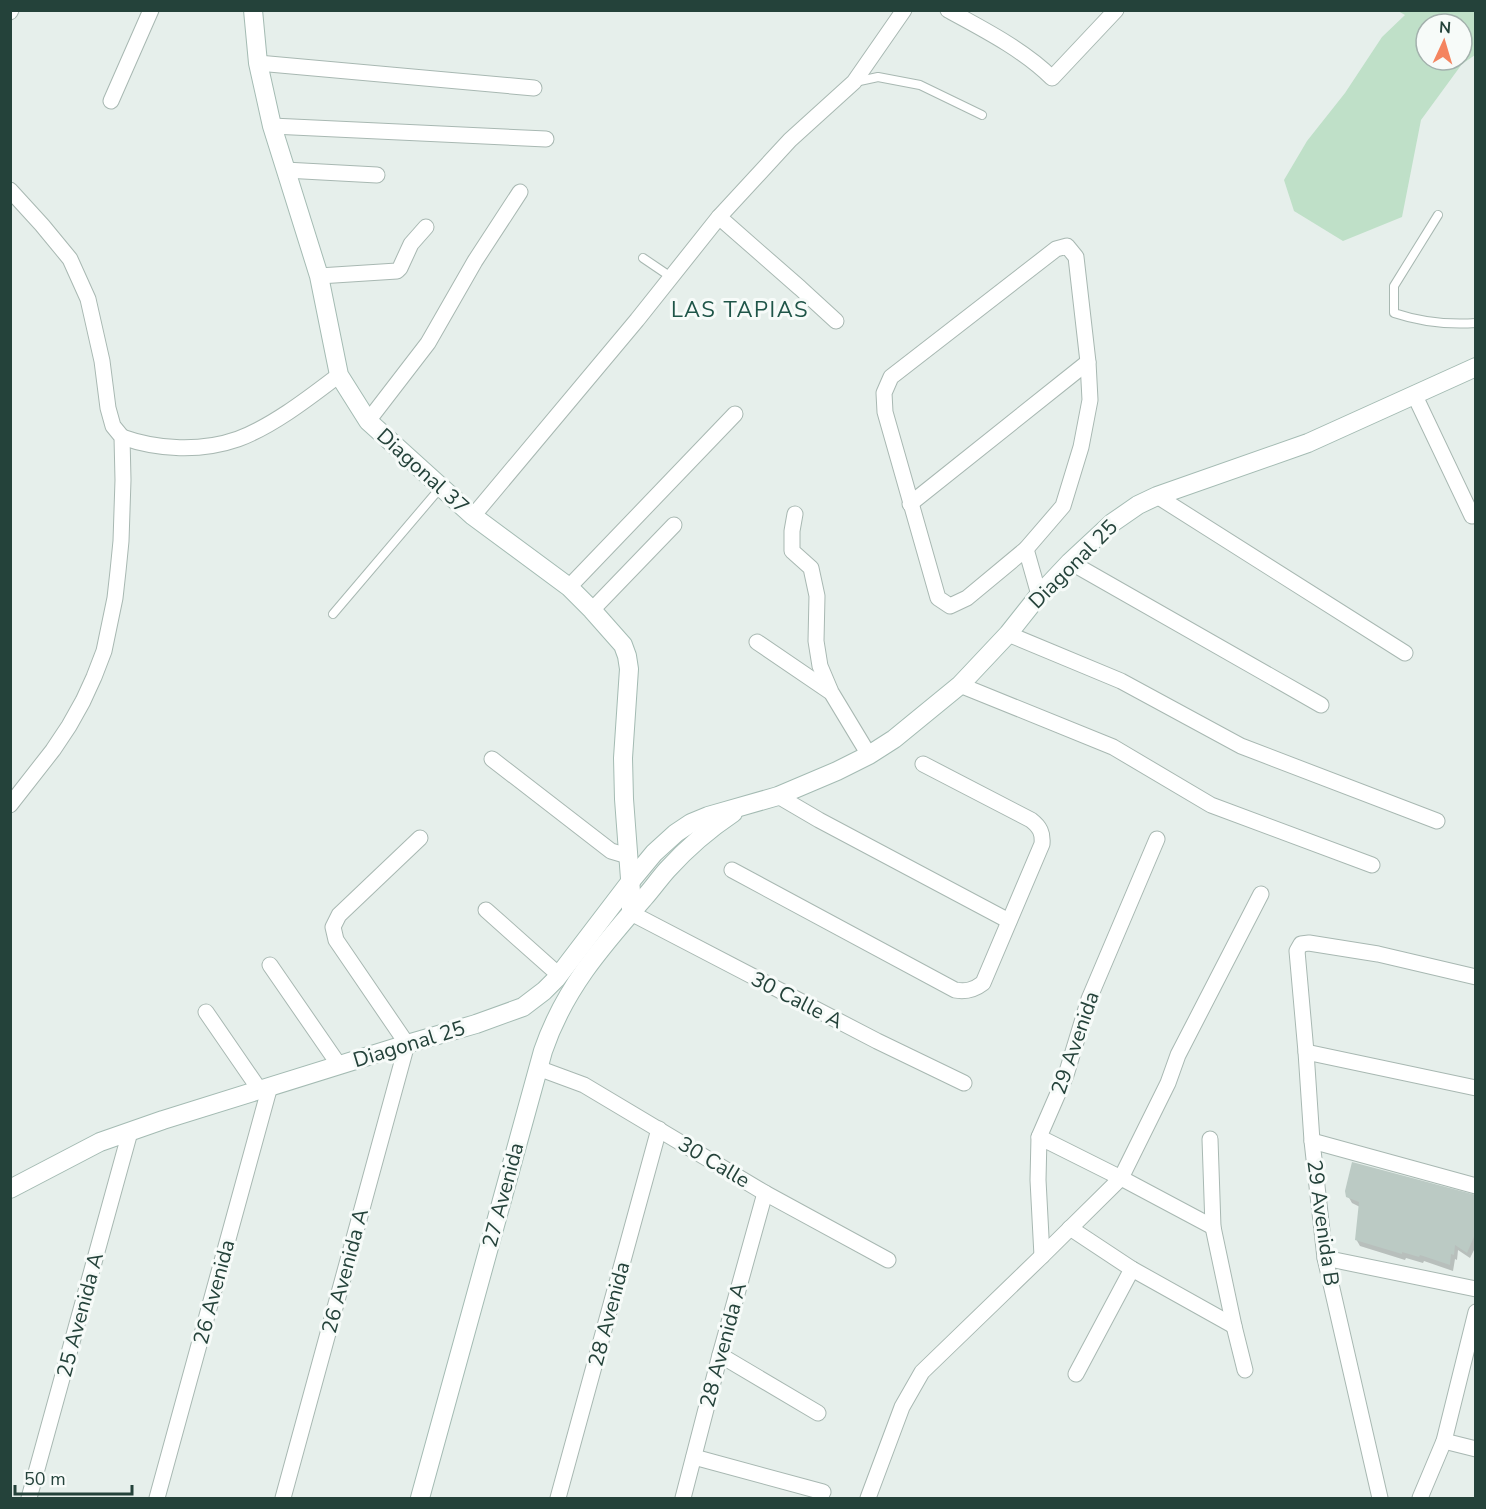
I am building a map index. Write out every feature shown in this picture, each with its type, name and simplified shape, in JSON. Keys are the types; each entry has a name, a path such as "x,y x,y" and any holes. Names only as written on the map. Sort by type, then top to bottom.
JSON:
{"main road":[{"name":"Diagonal 37","path":"253,10 258,63 272,126 319,276 339,375 368,421 473,516 568,587 592,610 626,651 628,663 623,758 631,913"},
{"name":"Diagonal 25","path":"10,1189 100,1142 523,1007 534,1000 559,975 630,882 654,853 676,833 708,816 778,796 869,755 894,739 960,685 1008,634 1039,595 1112,522 1157,496 1308,443 1476,367"},
{"name":"Diagonal 25","path":"631,913 686,850 742,807"},
{"name":"27 Avenida","path":"420,1498 548,1034 574,985 597,952 631,913"},
{"path":"534,1000 556,1018"}],"street":[{"path":"111,101 151,10"},
{"path":"473,516 719,218 790,140 854,82 904,10"},
{"path":"948,10 1040,66 1052,78 1116,10"},
{"path":"258,63 534,88"},
{"path":"272,126 546,139"},
{"path":"285,170 377,175"},
{"path":"10,190 70,259 88,299 102,361 108,408 113,426 122,437 141,444 171,448 208,446 239,439 270,423 339,375"},
{"path":"368,421 428,343 479,254 520,192"},
{"path":"719,218 836,321"},
{"path":"319,276 397,271 411,244 426,227"},
{"path":"1067,246 1076,257 1090,399 1081,447 1063,506 1026,549 967,598 950,606 938,598 910,504 885,412 884,393 891,377 1056,249 1067,246"},
{"path":"910,504 1088,362"},
{"path":"1414,394 1472,516"},
{"path":"568,587 735,414"},
{"path":"10,805 54,750 69,726 83,702 104,651 115,598 121,541 122,437"},
{"path":"1157,496 1405,653"},
{"path":"795,514 792,551 811,568 817,596 816,641 820,666 831,692 869,755"},
{"path":"592,610 674,525"},
{"path":"1026,549 1039,595"},
{"path":"1070,562 1321,705"},
{"path":"1008,634 1121,681 1241,746 1437,821"},
{"path":"757,642 831,692"},
{"path":"960,685 1113,747 1211,805 1372,865"},
{"path":"492,759 611,851 628,856"},
{"path":"732,870 945,984 960,991 972,990 983,983 1042,844 1042,834 1040,828 1031,820 923,764"},
{"path":"778,796 1009,921"},
{"path":"407,1044 336,940 333,927 339,915 420,838"},
{"name":"29 Avenida","path":"1042,1256 1038,1180 1039,1137 1066,1075 1089,999 1157,839"},
{"path":"868,1498 902,1407 922,1372 1121,1178 1168,1083 1178,1055 1261,894"},
{"path":"486,910 559,975"},
{"name":"30 Calle A","path":"631,913 877,1041 964,1083"},
{"name":"29 Avenida B","path":"1380,1498 1325,1258 1312,1141 1297,951 1301,944 1310,943 1378,954 1476,977"},
{"path":"270,965 339,1065"},
{"path":"206,1012 265,1088"},
{"name":"26 Avenida A","path":"283,1498 407,1044"},
{"path":"1306,1052 1476,1088"},
{"name":"30 Calle","path":"538,1068 584,1085 765,1193 888,1260"},
{"name":"26 Avenida","path":"157,1498 265,1088"},
{"name":"28 Avenida","path":"558,1498 659,1129"},
{"name":"25 Avenida A","path":"29,1498 130,1132"},
{"path":"1039,1137 1213,1227"},
{"path":"1210,1139 1213,1227 1245,1370"},
{"path":"1312,1141 1476,1186"},
{"name":"28 Avenida A","path":"683,1498 765,1193"},
{"path":"1070,1228 1132,1269 1234,1326"},
{"path":"1325,1258 1476,1289"},
{"path":"1076,1374 1132,1269"},
{"path":"1420,1498 1444,1442 1476,1312"},
{"path":"720,1355 818,1413"},
{"path":"1444,1442 1476,1449"},
{"path":"694,1457 823,1492"}],"lane":[{"path":"854,82 878,76 920,85 982,115"},
{"path":"1438,215 1394,286 1394,313 1454,325 1476,323"},
{"path":"643,258 671,277"},
{"path":"333,614 441,487"}],"green space":[{"path":"1398,11 1475,11 1474,56 1474,12 1414,12 1414,72 1456,72 1421,120 1402,217 1343,241 1294,211 1284,180 1307,141 1345,93 1382,37 1405,15"}],"building":[{"path":"1352,1162 1476,1195 1476,1232 1467,1253 1455,1245 1450,1265 1420,1255 1419,1257 1402,1252 1402,1254 1355,1240 1359,1202 1346,1197 1345,1191"}],"district":[{"name":"LAS TAPIAS","path":"740,310"}]}
